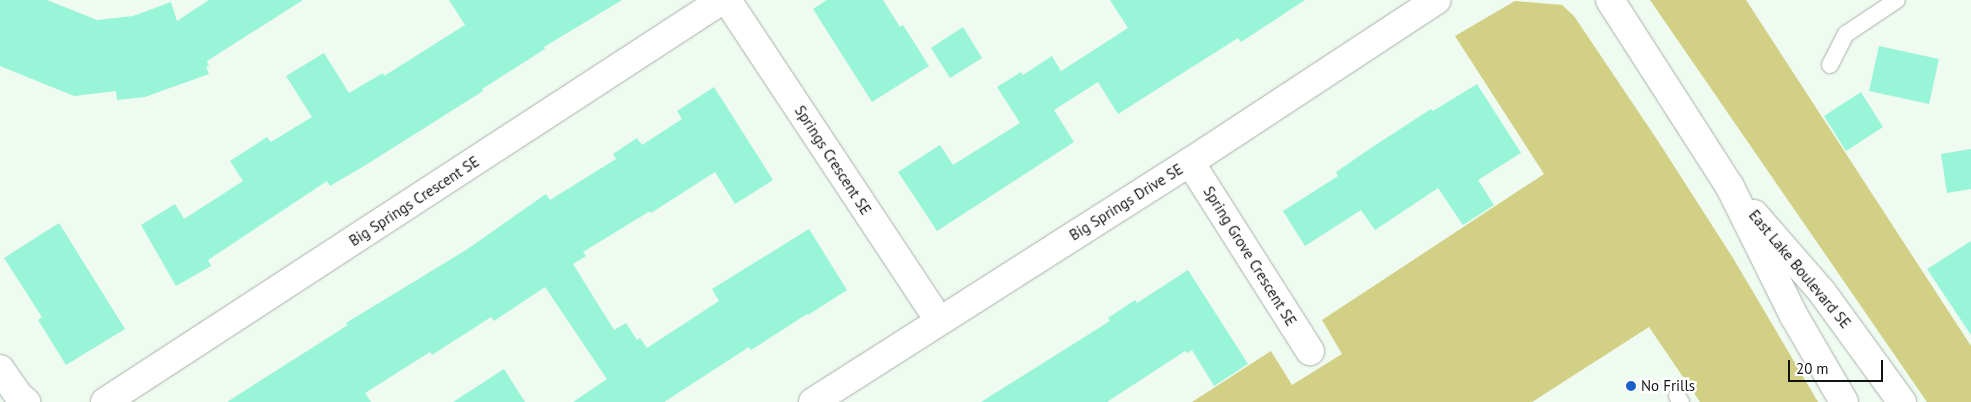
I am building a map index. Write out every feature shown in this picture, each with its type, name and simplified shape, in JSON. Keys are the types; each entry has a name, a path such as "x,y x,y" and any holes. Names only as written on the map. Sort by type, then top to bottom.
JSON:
{"street":[{"name":"Big Springs Crescent SE","path":"105,402 722,0"},
{"name":"Springs Crescent SE","path":"727,0 939,320"},
{"name":"Big Springs Drive SE","path":"813,402 939,320 1190,162 1437,0"},
{"name":"East Lake Boulevard SE","path":"1610,0 1730,187 1794,316 1844,402"},
{"name":"Spring Grove Crescent SE","path":"1190,162 1310,351"},
{"name":"East Lake Boulevard SE","path":"1730,187 1822,292 1902,402"},
{"path":"0,369 18,395 26,402"}],"lane":[{"path":"1830,65 1846,34 1897,0"}],"shaded area":[{"path":"1650,0 1746,0 1971,346 1971,402 1927,402"},
{"path":"1515,1 1562,5 1574,16 1658,141 1733,258 1818,402 1700,402 1649,327 1532,402 1192,402 1271,351 1292,385 1342,354 1322,320 1544,174 1455,36"}],"building":[{"path":"0,0 47,0 97,20 133,16 171,2 177,21 209,0 303,0 207,61 209,66 206,67 209,74 145,97 117,100 116,91 74,96 0,66"},
{"path":"449,0 622,0 544,47 545,49 482,89 483,91 369,163 330,186 327,181 208,260 211,266 176,286 141,225 175,204 184,219 243,181 230,161 267,137 271,142 312,117 286,76 324,53 349,93 383,73 384,76 465,25"},
{"path":"827,0 883,0 900,27 903,25 929,66 872,102 813,9"},
{"path":"1110,0 1305,0 1241,42 1238,38 1118,114 1098,82 1054,110 1074,142 937,231 898,172 940,145 953,165 1020,123 997,87 1021,72 1023,75 1052,56 1061,71 1128,28"},
{"path":"963,27 982,58 950,78 931,48"},
{"path":"1879,46 1939,59 1929,104 1869,91"},
{"path":"1477,84 1521,153 1478,180 1494,205 1463,225 1438,188 1375,230 1361,210 1305,246 1283,211 1338,176 1336,172 1374,146 1431,109 1433,111"},
{"path":"714,87 773,180 735,204 715,172 651,213 650,211 583,252 586,256 573,264 614,330 626,323 637,340 640,338 647,348 719,301 712,289 809,229 847,290 751,350 749,347 664,402 573,402 607,379 545,287 494,321 491,317 432,355 430,352 365,393 371,402 227,402 348,325 346,323 466,250 546,194 550,200 616,159 613,154 637,138 642,145 682,119 677,111"},
{"path":"1861,92 1883,127 1846,151 1824,116"},
{"path":"1971,149 1971,189 1947,193 1941,154"},
{"path":"59,223 125,329 66,365 38,320 42,317 4,258"},
{"path":"1971,241 1971,335 1927,269"},
{"path":"1188,270 1248,364 1214,386 1192,350 1187,353 1185,351 1107,402 981,402 1110,321 1108,318 1135,300 1137,303"},
{"path":"504,369 525,402 453,402"}],"place":[{"name":"No Frills","path":"1631,386"}]}
